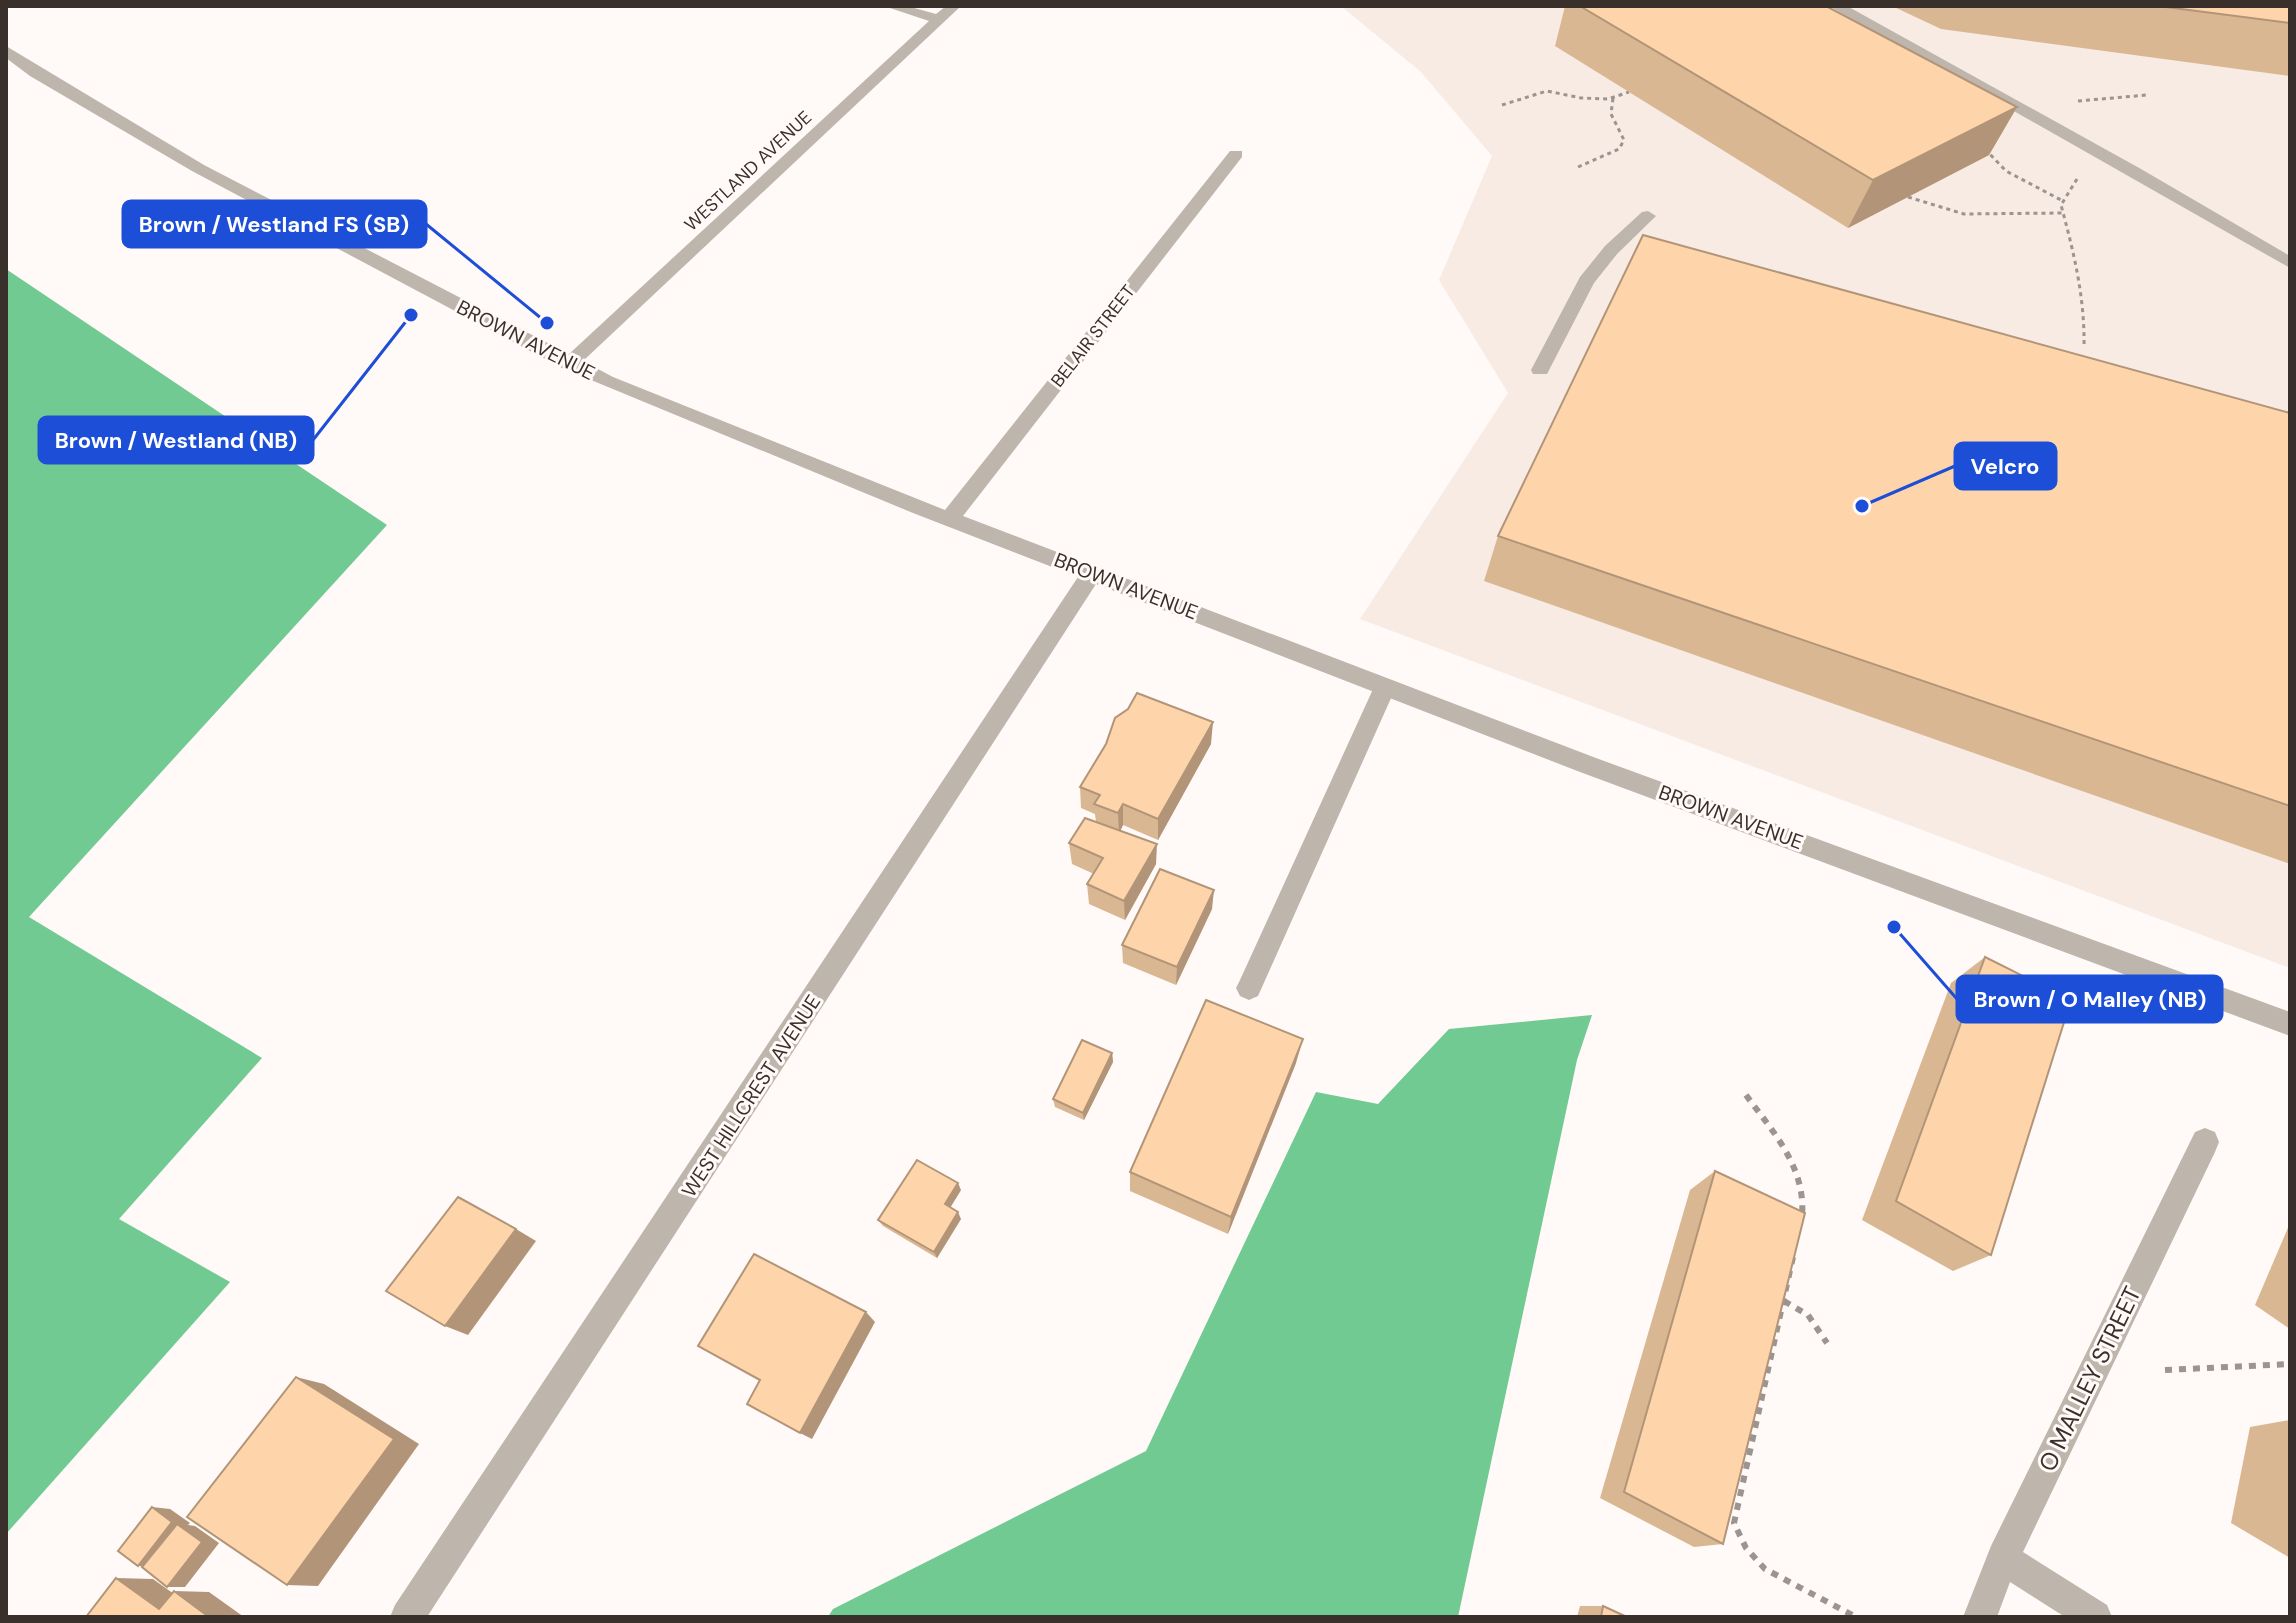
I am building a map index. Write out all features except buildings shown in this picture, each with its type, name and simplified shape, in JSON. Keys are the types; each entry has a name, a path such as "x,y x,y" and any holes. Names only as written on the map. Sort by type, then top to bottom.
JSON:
{"street":[{"path":"891,6 940,20"},
{"name":"WESTLAND AVENUE","path":"569,364 954,6"},
{"path":"1836,6 2290,263"},
{"name":"BROWN AVENUE","path":"6,51 48,81 198,168 569,364 949,519 1588,765 2290,1024"},
{"name":"BELAIR STREET","path":"949,519 1236,154"},
{"path":"1540,370 1586,281 1611,250 1648,216"},
{"name":"WEST HILLCREST AVENUE","path":"407,1617 1093,572"},
{"path":"1249,988 1385,687"},
{"name":"O MALLEY STREET","path":"1980,1617 2003,1558 2205,1142"},
{"path":"2003,1558 2095,1617"}],"path":[{"path":"1502,105 1547,91 1581,98 1613,97 1629,92"},
{"path":"1578,167 1619,149 1624,140 1612,117 1610,105 1613,97"},
{"path":"2072,137 2089,163 2061,205 2079,272 2085,312 2084,348"},
{"path":"1908,197 1964,214 2062,213"},
{"path":"1746,1095 1802,1179 1806,1202 1799,1230"},
{"path":"1796,1244 1734,1523 1746,1548 1765,1569 1856,1617"},
{"path":"1784,1301 1808,1315 1827,1343"},
{"path":"2165,1370 2290,1364"}],"shaded area":[{"path":"1341,6 2290,6 2290,968 1360,619 1508,393 1439,280 1492,156 1421,72"}],"green space":[{"path":"6,269 387,525 29,917 262,1058 119,1219 230,1282 6,1534"},
{"path":"1592,1015 1577,1060 1458,1617 828,1617 833,1609 1146,1451 1316,1092 1378,1104 1449,1029"}],"place":[{"name":"Brown / Westland (NB)","path":"411,315"},
{"name":"Brown / Westland FS (SB)","path":"547,323"},
{"name":"Velcro","path":"1862,506"},
{"name":"Brown / O Malley (NB)","path":"1894,927"}]}
